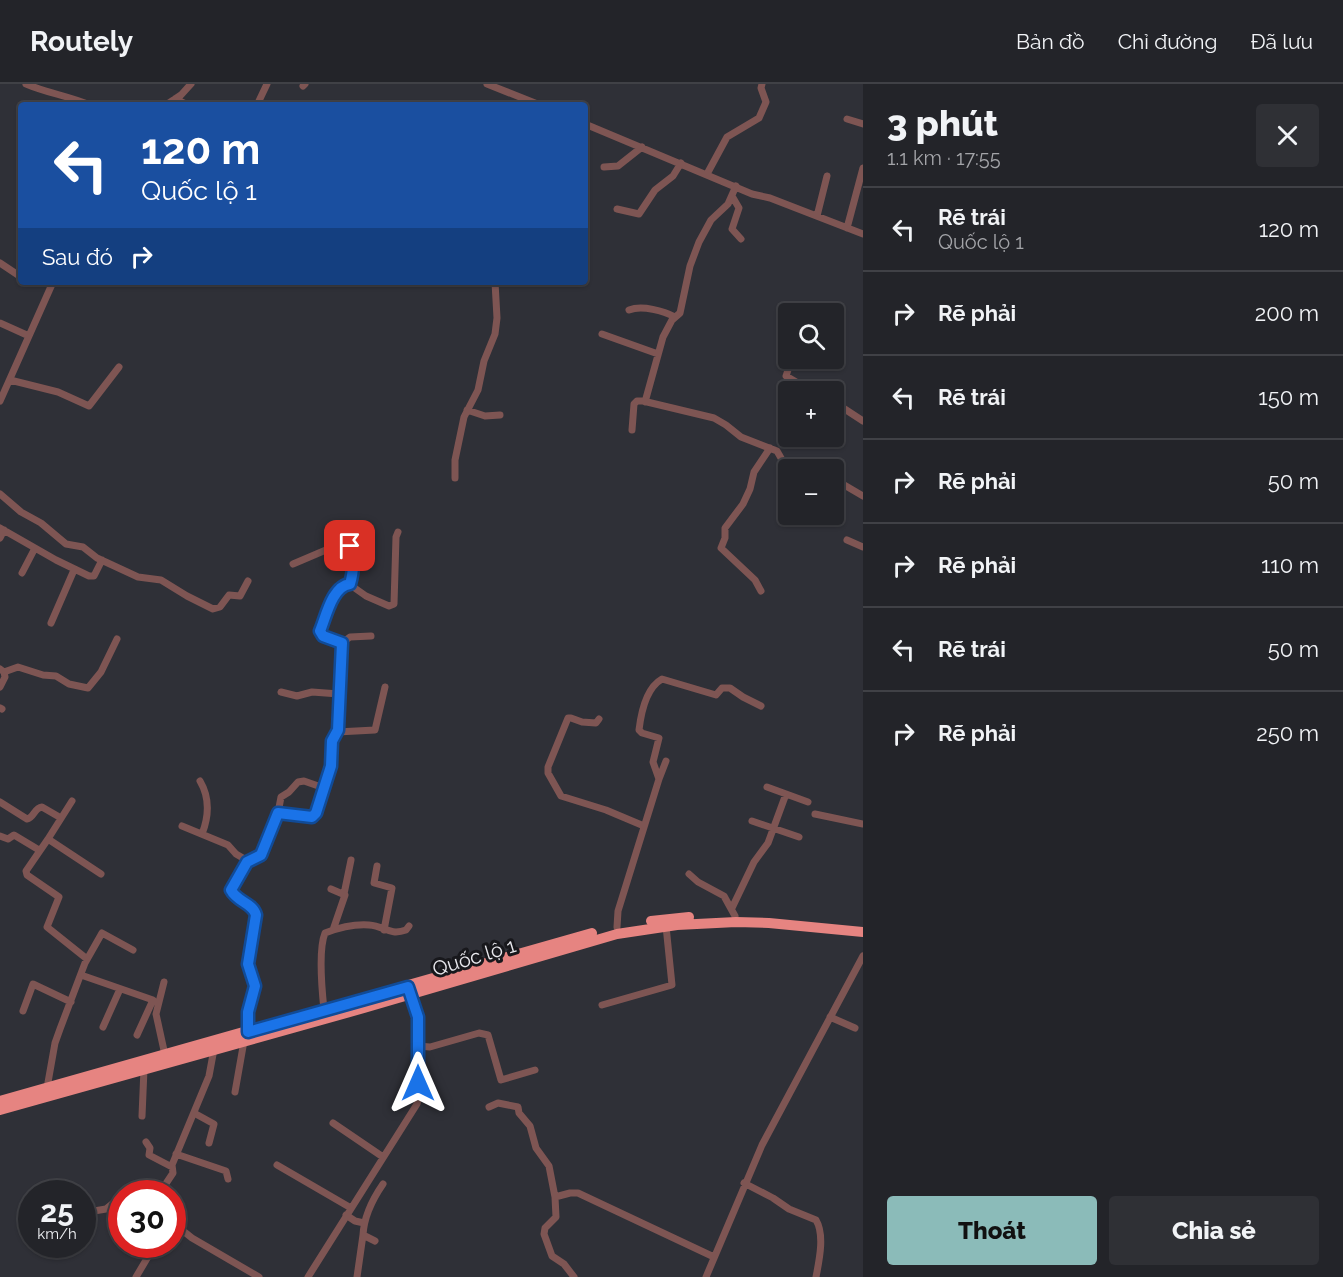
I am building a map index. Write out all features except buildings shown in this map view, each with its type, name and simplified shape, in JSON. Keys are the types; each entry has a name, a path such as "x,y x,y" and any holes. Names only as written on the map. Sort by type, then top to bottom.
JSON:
{"highway":[{"name":"Quốc lộ 1","path":"0,1110 214,1049 324,1010 409,991 617,927 673,918 734,912 863,924"},
{"name":"Quốc lộ 1","path":"0,1101 633,931 748,922 863,932"}],"street":[{"path":"26,84 42,91 68,96 83,102"},
{"path":"170,102 191,84"},
{"path":"258,102 267,84"},
{"path":"487,84 532,102"},
{"path":"707,174 727,137 759,118 766,102 762,84"},
{"path":"175,99 182,102"},
{"path":"520,102 525,99"},
{"path":"847,119 863,123"},
{"path":"588,125 752,194 774,200 863,234"},
{"path":"604,167 618,166 642,147"},
{"path":"617,209 639,214 655,190 671,179 681,163"},
{"path":"847,228 863,168"},
{"path":"817,216 828,176"},
{"path":"645,402 663,337 680,313 690,266 699,242 711,220 726,207 736,186"},
{"path":"732,196 739,208 732,230 741,239"},
{"path":"0,263 18,275"},
{"path":"0,401 52,285"},
{"path":"455,478 455,460 478,390 484,361 495,334 497,318 495,285"},
{"path":"629,309 666,313 675,317"},
{"path":"0,323 29,336"},
{"path":"602,334 658,354"},
{"path":"10,380 58,392 89,405 119,367"},
{"path":"788,369 786,376 794,381"},
{"path":"632,430 634,404 637,401 645,402 714,418 741,437 779,453 782,459"},
{"path":"844,409 863,422"},
{"path":"471,411 485,416 500,415"},
{"path":"761,591 755,580 721,548 725,538 725,528 743,504 754,472 770,448"},
{"path":"844,485 863,496"},
{"path":"0,494 15,508 41,523 61,541 70,545 83,546 102,560 145,579 161,580 215,609 229,595 240,596 248,581"},
{"path":"0,538 2,529 74,570 92,577 102,560"},
{"path":"342,643 323,636 320,631 337,591 345,585 350,584 389,606 394,604 398,532"},
{"path":"847,540 863,547"},
{"path":"293,564 347,542 354,568 350,584"},
{"path":"22,573 35,548"},
{"path":"51,623 74,570"},
{"path":"278,813 313,816 331,766 332,741 337,732 342,643 350,637 371,636"},
{"path":"0,687 4,677 2,671 18,667 43,675 56,676 69,684 89,688 117,639"},
{"path":"659,779 653,762 659,738 639,730 646,699 660,679 717,695 722,688 730,688 743,698 761,706"},
{"path":"337,732 375,730 385,687"},
{"path":"280,692 297,696 312,692 339,694"},
{"path":"599,719 596,723 568,718 548,767 548,773 562,796 644,825"},
{"path":"617,927 618,911 666,761"},
{"path":"200,781 206,790 207,805 207,817 202,834"},
{"path":"235,1092 246,1036 248,1012 255,986 248,964 256,915 254,909 237,899 231,890 248,861 261,855 278,813 281,797 289,792 297,782 304,781 324,788"},
{"path":"767,787 808,802"},
{"path":"734,912 754,862 766,847 786,794"},
{"path":"72,801 26,873 59,897 47,927 87,959"},
{"path":"0,802 26,818 31,818 39,807 61,818"},
{"path":"814,814 863,824"},
{"path":"752,820 799,837"},
{"path":"182,826 228,845 236,854 248,861"},
{"path":"0,836 8,839 15,836 39,850"},
{"path":"48,839 101,874"},
{"path":"333,930 344,900 351,860"},
{"path":"376,866 374,883 392,888 384,930"},
{"path":"689,874 698,882 724,896 734,912"},
{"path":"331,889 344,894"},
{"path":"324,1010 321,985 323,938 326,933 367,925 394,933 406,930 409,926"},
{"path":"602,1005 672,985 666,927"},
{"path":"47,1088 55,1043 87,959 104,933 133,950"},
{"path":"706,1277 762,1145 863,956"},
{"path":"81,975 153,1000 137,1035"},
{"path":"164,982 156,1014 165,1055"},
{"path":"23,1011 33,984 71,1002"},
{"path":"103,1027 120,989"},
{"path":"308,1277 351,1218 351,1208 414,1110 418,1100 418,1017 409,991"},
{"path":"830,1017 855,1028"},
{"path":"418,1046 430,1047 479,1033 485,1034 488,1035 501,1080 535,1070"},
{"path":"168,1180 173,1173 172,1167 176,1154 209,1076 214,1049"},
{"path":"142,1116 144,1069"},
{"path":"489,1107 498,1103 518,1107 519,1113 530,1126 536,1148 549,1166 555,1197 556,1217 545,1228 544,1234 552,1257 564,1264 574,1277"},
{"path":"194,1113 214,1124 209,1143"},
{"path":"333,1123 383,1157"},
{"path":"146,1142 150,1148 149,1155 172,1167"},
{"path":"176,1154 226,1171 228,1179"},
{"path":"277,1165 351,1208"},
{"path":"744,1183 789,1209 816,1220 819,1226 820,1245 816,1277"},
{"path":"357,1277 364,1223 370,1205 383,1184"},
{"path":"555,1197 576,1192 714,1257"},
{"path":"351,1218 364,1223"},
{"path":"186,1233 259,1277"},
{"path":"363,1235 375,1241"},
{"path":"136,1277 147,1258"}],"route":[{"path":"350,546 354,568 350,584 337,591 320,631 323,636 342,643 342,661 338,730 332,741 331,766 316,813 312,817 278,813 261,855 247,862 231,890 237,899 255,910 256,915 248,964 255,986 248,1012 248,1032 408,987 418,1017 418,1083"}]}
